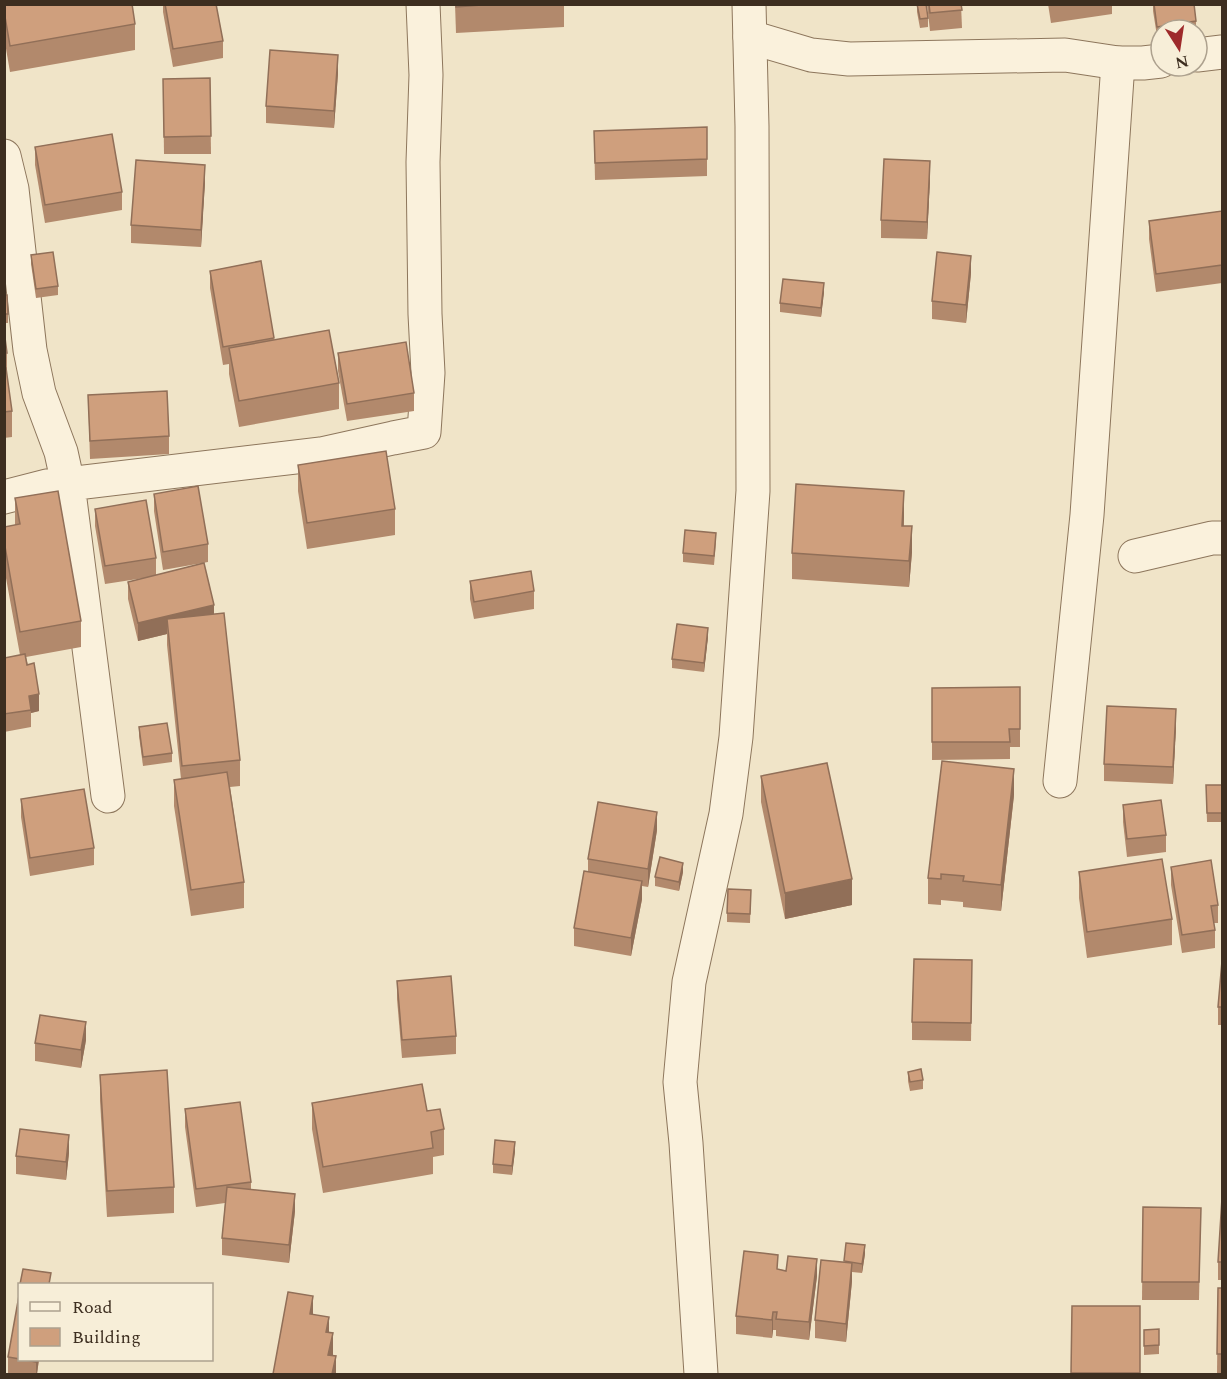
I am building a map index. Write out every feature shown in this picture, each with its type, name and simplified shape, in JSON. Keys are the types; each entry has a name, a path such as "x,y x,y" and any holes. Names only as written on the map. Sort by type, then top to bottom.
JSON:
{"street":[{"path":"4,497 46,486 321,454 424,432 428,373 425,315 423,162 426,75 423,4"},
{"path":"701,1374 680,1082 689,982 726,813 734,748 752,503 752,126 749,4"},
{"path":"750,37 811,55 849,59 1065,56 1118,63 1149,62"},
{"path":"1060,781 1087,515 1118,63"},
{"path":"4,156 12,189 30,350 39,393 61,452 68,484 108,796"},
{"path":"1135,556 1222,537"}],"building":[{"path":"4,4 132,4 135,24 10,46"},
{"path":"165,4 216,4 223,41 173,49"},
{"path":"456,4 495,4 456,7"},
{"path":"917,4 926,4 928,18 920,19"},
{"path":"929,4 961,4 962,10 930,13"},
{"path":"1154,4 1194,4 1196,18 1156,18"},
{"path":"270,50 338,55 334,111 266,106"},
{"path":"210,78 211,136 164,137 163,79"},
{"path":"707,127 707,159 595,163 594,131"},
{"path":"112,134 122,192 45,205 35,147"},
{"path":"884,159 930,161 927,222 881,220"},
{"path":"136,160 205,165 201,230 131,225"},
{"path":"1222,211 1222,265 1156,274 1149,221"},
{"path":"53,252 58,286 36,289 31,255"},
{"path":"937,252 971,256 966,305 932,301"},
{"path":"261,261 274,338 223,347 210,271"},
{"path":"783,279 824,283 821,308 780,303"},
{"path":"4,295 7,295 8,314 4,314"},
{"path":"4,330 7,353 4,353"},
{"path":"329,330 339,383 239,401 229,348"},
{"path":"406,342 414,393 347,404 338,353"},
{"path":"4,368 6,368 12,411 4,412"},
{"path":"167,391 169,436 90,441 88,395"},
{"path":"386,451 395,509 307,523 298,465"},
{"path":"796,484 904,491 902,526 912,526 909,561 792,553"},
{"path":"198,486 208,544 163,552 154,494"},
{"path":"58,491 81,621 20,632 4,541 4,527 20,524 15,498"},
{"path":"146,500 156,558 105,566 95,509"},
{"path":"685,530 716,533 714,556 683,553"},
{"path":"204,563 214,605 138,623 128,582"},
{"path":"531,571 534,591 474,602 470,581"},
{"path":"224,613 240,760 182,766 167,619"},
{"path":"677,624 708,628 704,663 672,659"},
{"path":"25,654 27,665 34,663 39,694 29,696 31,710 4,714 4,658"},
{"path":"1020,687 1020,729 1009,729 1010,742 932,742 932,688"},
{"path":"1107,706 1176,709 1173,767 1104,764"},
{"path":"167,723 172,753 143,757 139,727"},
{"path":"942,761 1014,769 1001,885 963,881 964,876 941,874 941,879 928,878"},
{"path":"827,763 852,879 785,893 761,776"},
{"path":"227,772 244,882 191,890 174,780"},
{"path":"1206,785 1222,785 1222,813 1207,813"},
{"path":"84,789 94,848 30,858 21,799"},
{"path":"1161,800 1166,835 1127,839 1123,805"},
{"path":"598,802 657,812 648,869 588,859"},
{"path":"660,857 683,863 679,882 655,877"},
{"path":"1162,859 1172,919 1087,932 1079,872"},
{"path":"1211,860 1218,905 1211,906 1215,930 1182,935 1171,867"},
{"path":"584,871 642,881 631,938 574,928"},
{"path":"728,889 751,890 750,914 727,913"},
{"path":"914,959 972,960 971,1023 912,1022"},
{"path":"1222,961 1222,1007 1218,1007"},
{"path":"451,976 456,1036 402,1040 397,981"},
{"path":"40,1015 86,1022 81,1050 35,1043"},
{"path":"921,1069 923,1080 910,1082 908,1072"},
{"path":"167,1070 174,1187 107,1191 100,1075"},
{"path":"422,1084 427,1111 440,1109 444,1129 431,1132 433,1148 323,1167 312,1103"},
{"path":"240,1102 251,1182 196,1189 185,1109"},
{"path":"20,1129 69,1135 66,1162 16,1156"},
{"path":"495,1140 515,1142 512,1166 493,1164"},
{"path":"227,1187 295,1194 289,1245 222,1238"},
{"path":"1222,1198 1222,1262 1218,1262"},
{"path":"1143,1207 1201,1208 1199,1282 1142,1282"},
{"path":"846,1243 865,1245 862,1264 844,1261"},
{"path":"744,1251 778,1255 777,1269 786,1271 788,1256 817,1259 809,1322 776,1319 777,1312 773,1312 772,1320 736,1316"},
{"path":"821,1260 852,1263 846,1324 815,1320"},
{"path":"23,1269 51,1273 49,1283 20,1283"},
{"path":"1218,1288 1222,1288 1222,1354 1217,1354"},
{"path":"288,1292 313,1296 310,1314 329,1317 326,1332 333,1333 328,1355 336,1356 332,1374 273,1374"},
{"path":"18,1301 18,1359 8,1357"},
{"path":"1072,1306 1140,1306 1140,1373 1071,1373"},
{"path":"1159,1329 1159,1345 1144,1346 1144,1330"}]}
